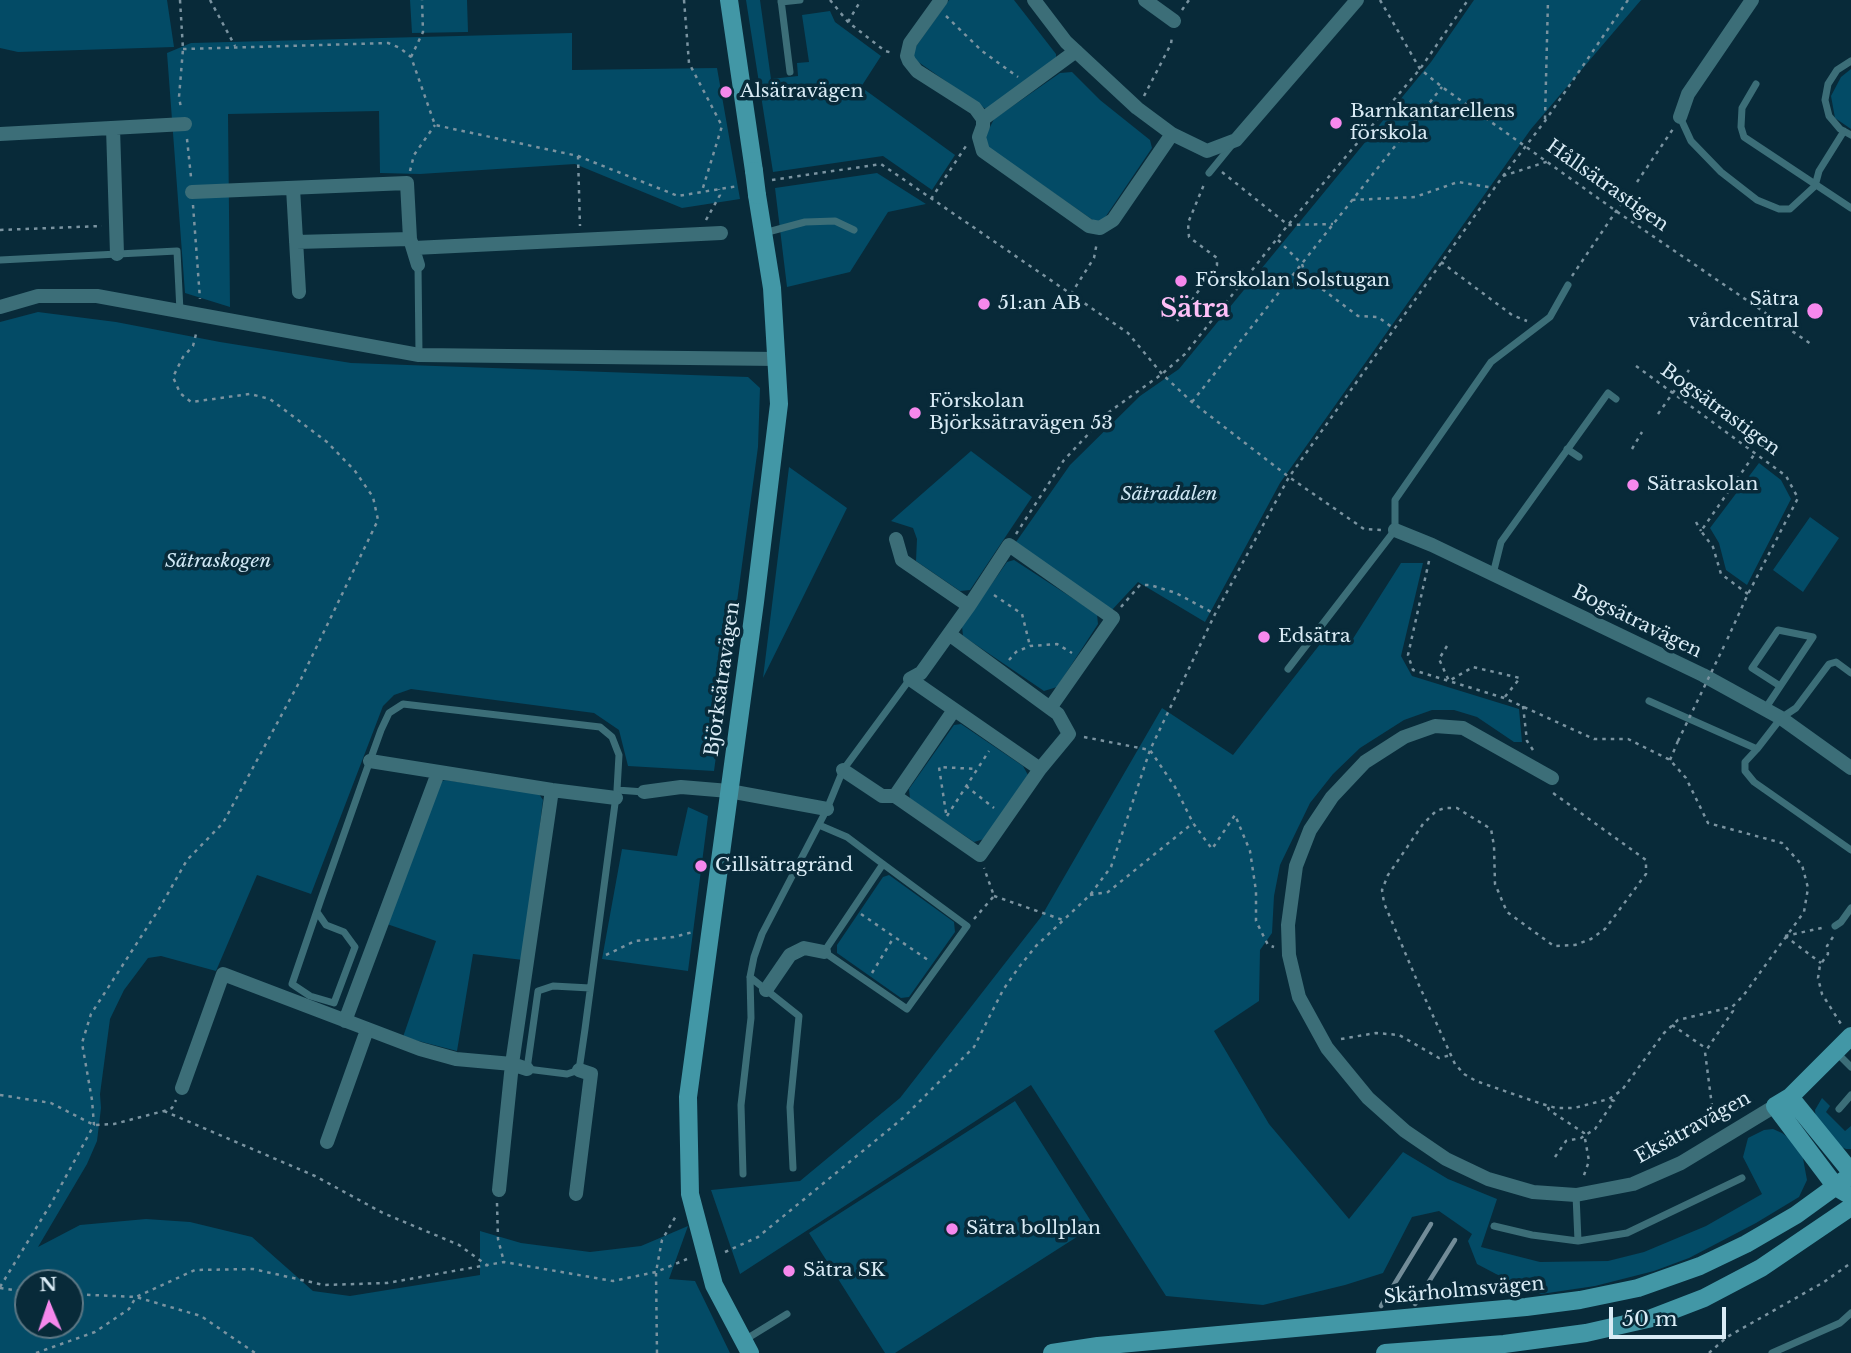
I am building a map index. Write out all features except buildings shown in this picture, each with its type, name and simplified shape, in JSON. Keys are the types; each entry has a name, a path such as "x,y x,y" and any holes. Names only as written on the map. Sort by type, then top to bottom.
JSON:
{"street":[{"name":"Björksätravägen","path":"729,0 759,182 772,288 779,404 688,1097 690,1194 715,1285 746,1347"},
{"path":"1034,0 1066,42 1137,108 1172,134 1207,150 1236,140 1357,0"},
{"path":"1145,0 1174,21"},
{"path":"1680,117 1688,94 1752,0"},
{"path":"939,3 910,43 907,56 917,71 975,108 983,119 979,137 983,151 1089,226 1100,228 1113,220 1172,134"},
{"path":"983,119 1076,51"},
{"path":"0,134 185,124"},
{"path":"113,128 117,254"},
{"path":"192,192 407,183 412,243 418,265"},
{"path":"293,188 299,292"},
{"path":"296,242 581,240 721,233"},
{"path":"0,307 38,296 97,296 419,355 778,359"},
{"name":"Bogsätravägen","path":"1395,530 1432,545 1703,675 1781,718 1851,768"},
{"path":"896,539 902,561 969,606"},
{"path":"1040,769 910,679 921,673 1009,545 1113,618 1050,708"},
{"path":"843,770 883,796 895,796 980,855 1040,769 1069,734 1058,714 949,634"},
{"path":"895,796 954,710"},
{"name":"Eksätravägen","path":"1552,778 1463,728 1435,726 1404,737 1366,762 1332,797 1310,830 1296,866 1291,897 1289,955 1299,996 1327,1048 1368,1098 1405,1131 1446,1159 1488,1179 1534,1192 1633,1185 1681,1163 1782,1101 1836,1052 1847,1031"},
{"path":"370,761 552,790 616,794"},
{"path":"345,1021 438,773"},
{"path":"644,792 681,787 729,791 827,809"},
{"path":"499,1190 512,1064 552,790"},
{"path":"766,990 790,955 804,948 824,952"},
{"path":"182,1088 223,974 367,1030 456,1059 512,1064 527,1069"},
{"path":"327,1142 367,1030"},
{"path":"576,1194 592,1074 579,1070"},
{"path":"1782,1101 1851,1173"},
{"name":"Eksätravägen","path":"1782,1101 1844,1191"},
{"name":"Skärholmsvägen","path":"1052,1353 1098,1346 1527,1307 1580,1300 1638,1287 1700,1266 1772,1231 1844,1191 1851,1173"},
{"path":"1385,1353 1517,1342 1586,1333 1651,1318 1704,1298 1761,1268 1851,1207"}],"lane":[{"path":"790,72 781,1 800,0"},
{"path":"1680,117 1690,141 1721,172 1757,200 1779,209 1790,209 1815,186 1819,172 1847,133 1829,116 1825,100 1828,84 1837,70 1851,61"},
{"path":"1756,84 1742,108 1741,127 1744,137 1851,208"},
{"path":"1209,173 1236,140"},
{"path":"764,233 805,222 835,221 853,230"},
{"path":"0,260 177,251 180,311"},
{"path":"418,265 419,355"},
{"path":"1287,669 1395,530 1395,500 1491,362 1550,317 1568,285"},
{"path":"1493,574 1501,542 1608,393 1616,399"},
{"path":"1567,450 1579,457"},
{"path":"1765,709 1813,637 1777,630 1752,668 1780,686"},
{"path":"1851,673 1836,662 1829,664 1796,708 1781,718 1745,762 1745,771 1754,782 1851,850"},
{"path":"743,1174 741,1105 751,1017 750,977 754,957 762,934 827,809 843,770 910,679"},
{"path":"1649,701 1757,749"},
{"path":"317,912 326,925 344,932 355,947 334,1003 310,996 292,984 317,912 370,761 389,713 403,704 426,705 600,727 612,737 619,755 616,794 594,961 579,1070 567,1074 527,1069 538,991 553,986 590,988"},
{"path":"616,794 644,792"},
{"path":"818,825 848,837 967,926 907,1009 824,952 883,864"},
{"path":"1835,926 1851,908"},
{"path":"750,977 799,1016 790,1107 793,1168"},
{"path":"1836,1052 1851,1067"},
{"path":"1839,1109 1851,1095"},
{"path":"1494,1226 1532,1235 1578,1241 1627,1233 1742,1178"},
{"path":"1576,1188 1578,1241"},
{"path":"1772,1353 1840,1323 1851,1313"},
{"path":"746,1347 787,1314"}],"path":[{"path":"0,1288 94,1125 82,1043 91,1014 187,860 223,823 301,679 378,520 373,497 355,471 327,442 270,399 250,394 191,402 180,393 173,377 183,357 193,346 201,315 192,192 185,124 179,97 183,49 180,0"},
{"path":"211,0 236,48"},
{"path":"411,57 423,32 422,0"},
{"path":"684,0 689,63 722,126 702,191"},
{"path":"830,0 848,22 885,51 907,56"},
{"path":"848,22 861,0"},
{"path":"1137,108 1171,44 1174,21 1189,0"},
{"name":"Hållsätrastigen","path":"1380,0 1420,69 1441,87 1811,344"},
{"path":"1009,545 1064,460 1109,412 1185,354 1288,225 1420,69 1468,0"},
{"path":"1545,121 1548,0"},
{"path":"725,1252 758,1237 903,1118 974,1047 1003,990 1019,967 1090,895 1111,867 1150,750 1215,614 1289,477 1494,188 1545,121 1628,0"},
{"path":"939,3 982,51 1028,84"},
{"path":"183,49 388,43 411,57 435,125"},
{"path":"1192,402 1441,87"},
{"path":"1637,182 1680,117"},
{"path":"435,125 578,156 678,196 738,186"},
{"path":"407,183 414,155 435,125"},
{"path":"931,199 967,145 979,137"},
{"path":"578,156 581,240"},
{"path":"1220,161 1221,171 1288,225 1333,224"},
{"path":"1503,176 1549,161"},
{"path":"759,182 881,163 1128,333 1162,374 1192,402 1289,477 1364,529 1395,530"},
{"path":"1177,321 1217,265 1217,258 1189,237 1188,223 1209,173"},
{"path":"1352,200 1415,197 1458,182 1494,188"},
{"path":"702,228 720,195 719,189"},
{"path":"1568,285 1623,201"},
{"path":"0,230 116,225"},
{"path":"1071,294 1094,258 1100,228"},
{"path":"1278,240 1302,264 1307,276 1358,316 1378,317 1394,328"},
{"path":"1441,262 1512,315"},
{"name":"Bogsätrastigen","path":"1636,366 1786,476 1798,498 1748,594 1670,760"},
{"path":"1658,414 1689,370"},
{"path":"1632,449 1642,432"},
{"path":"1701,531 1756,452"},
{"path":"1696,522 1713,547 1721,574 1748,594"},
{"path":"1432,545 1408,655 1413,670 1504,698 1594,739 1628,739 1670,760 1686,778 1709,823 1782,843 1802,865 1808,888 1804,912 1743,996 1732,1007 1678,1020 1664,1033 1622,1090 1609,1099 1574,1108 1548,1106 1476,1081 1464,1074 1451,1055 1384,903 1382,890 1388,875 1423,824 1436,811 1457,808 1491,829 1495,884 1507,912 1554,946 1575,945 1591,939 1605,929 1646,874 1646,860 1553,794 1552,778"},
{"path":"1128,598 1140,585 1150,585 1176,593 1215,614"},
{"path":"982,586 1022,614 1030,646"},
{"path":"1001,671 1016,652 1030,646 1057,644 1084,660"},
{"path":"1447,646 1439,659 1448,681"},
{"path":"1448,681 1473,667 1520,678 1504,698"},
{"path":"1523,706 1527,741"},
{"path":"1069,734 1150,750 1175,787 1193,823 1212,849 1236,815 1250,851 1256,891 1256,920 1268,944 1289,955"},
{"path":"977,769 939,767 946,816 997,739"},
{"path":"966,786 1007,817"},
{"path":"1090,895 1108,892 1193,823"},
{"path":"980,855 994,895"},
{"path":"994,895 1063,920"},
{"path":"967,926 994,895"},
{"path":"853,909 938,967"},
{"path":"1785,936 1835,926 1839,929 1827,946 1828,954 1821,963 1818,978 1822,994 1847,1031"},
{"path":"594,961 635,942 674,937 712,927"},
{"path":"1785,936 1821,963"},
{"path":"867,981 894,937"},
{"path":"1726,1119 1717,1126 1706,1068 1707,1049 1733,1011 1732,1007"},
{"path":"1672,1025 1707,1049"},
{"path":"1338,1040 1376,1033 1399,1035 1439,1058 1451,1055"},
{"path":"0,1095 51,1103 94,1125 114,1124 172,1108 182,1088"},
{"path":"1555,1157 1566,1141 1595,1129 1614,1101 1609,1099"},
{"path":"1548,1106 1549,1110 1585,1135 1589,1161 1583,1180 1576,1188"},
{"path":"164,1111 315,1176 383,1213 458,1245 488,1266"},
{"path":"1583,1180 1594,1179"},
{"path":"499,1190 498,1239 504,1262"},
{"path":"657,1353 656,1272 662,1240 690,1194"},
{"path":"36,1353 95,1332 129,1309 136,1297 195,1270 253,1269 324,1285 387,1283 504,1262 613,1280 656,1272 687,1259"},
{"path":"1709,1353 1727,1337 1824,1282 1851,1263"},
{"path":"84,1295 136,1297 201,1316 255,1353"}],"green space":[{"path":"0,0 167,0 174,47 18,52 0,48"},
{"path":"410,0 467,0 468,32 412,33"},
{"path":"746,0 760,0 771,79 798,76 797,63 809,62 802,15 830,11 835,22 881,56 861,87 955,155 932,190 883,156 773,172"},
{"path":"949,0 1014,0 1056,54 1056,64 987,110 914,59 912,52"},
{"name":"Sätradalen","path":"1474,0 1641,0 1531,129 1280,483 1205,622 1138,582 1111,611 1016,542 1070,465 1140,396 1179,369 1431,62"},
{"path":"572,33 572,70 717,68 740,199 682,208 575,164 420,174 380,173 379,111 228,114 230,307 185,293 167,53 191,43"},
{"path":"1851,69 1851,129 1835,118 1831,96 1841,77"},
{"path":"1072,72 1100,100 1150,140 1152,148 1100,225 986,146 985,137 994,119 1060,73"},
{"path":"877,173 926,204 888,212 850,272 787,287 775,188"},
{"name":"Sätraskogen","path":"38,312 116,322 351,363 748,377 760,388 758,447 714,771 628,766 619,730 594,713 411,689 394,695 383,706 311,894 257,875 216,971 161,956 148,958 124,990 110,1019 97,1141 87,1164 38,1247 80,1225 146,1219 190,1222 252,1237 313,1291 350,1296 480,1275 480,1231 521,1243 590,1252 641,1246 688,1226 669,1279 695,1281 730,1353 0,1353 0,322"},
{"path":"971,451 1032,497 970,590 960,591 916,561 917,539 913,528 891,521"},
{"path":"1759,463 1781,480 1791,499 1747,585 1726,570 1719,543 1710,528"},
{"path":"789,467 847,508 763,678"},
{"path":"1810,517 1839,538 1803,592 1773,570"},
{"path":"1014,560 1097,614 1098,624 1057,687 1044,691 963,636 962,626 1007,562"},
{"path":"1401,563 1423,563 1401,656 1412,676 1519,709 1522,742 1514,742 1477,717 1454,710 1432,710 1404,720 1360,748 1333,774 1310,803 1280,865 1274,896 1272,933 1260,950 1259,1001 1214,1031 1269,1124 1349,1219 1403,1152 1448,1179 1497,1199 1481,1247 1540,1262 1608,1261 1644,1252 1706,1226 1762,1194 1743,1157 1748,1138 1764,1130 1773,1129 1782,1133 1793,1141 1802,1153 1807,1180 1799,1197 1689,1258 1654,1271 1595,1286 1541,1294 1496,1274 1477,1264 1468,1241 1472,1234 1439,1211 1412,1217 1383,1273 1345,1285 1263,1305 1166,1296 1031,1085 740,1274 711,1190 800,1181 900,1098 1041,917 1162,708 1233,755 1328,634 1349,645"},
{"path":"961,724 1023,766 1028,775 984,839 974,842 910,799 909,789 954,725"},
{"path":"445,780 539,794 543,800 523,960 473,954 457,1051 403,1037 436,941 387,924 440,782"},
{"path":"688,807 708,816 688,971 602,959 622,849 677,856"},
{"path":"889,875 954,922 955,932 909,997 901,998 837,953 837,945 883,877"},
{"path":"1822,1098 1830,1106 1826,1112 1845,1131 1851,1126 1851,1149 1835,1144 1816,1121 1815,1110"},
{"name":"Sätra bollplan","path":"1015,1101 1094,1226 895,1353 885,1353 809,1233"}],"railway":[{"path":"1381,1306 1431,1224"},
{"path":"1415,1304 1455,1240"}],"place":[{"name":"Alsätravägen","path":"726,92"},
{"name":"Barnkantarellens förskola","path":"1336,123"},
{"name":"Förskolan Solstugan","path":"1181,281"},
{"name":"51:an AB","path":"984,304"},
{"name":"Sätra vårdcentral","path":"1815,311"},
{"name":"Förskolan Björksätravägen 53","path":"915,413"},
{"name":"Sätraskolan","path":"1633,485"},
{"name":"Edsätra","path":"1264,637"},
{"name":"Gillsätragränd","path":"701,866"},
{"name":"Sätra bollplan","path":"952,1229"},
{"name":"Sätra SK","path":"789,1271"}],"district":[{"name":"Sätra","path":"1195,310"}]}
